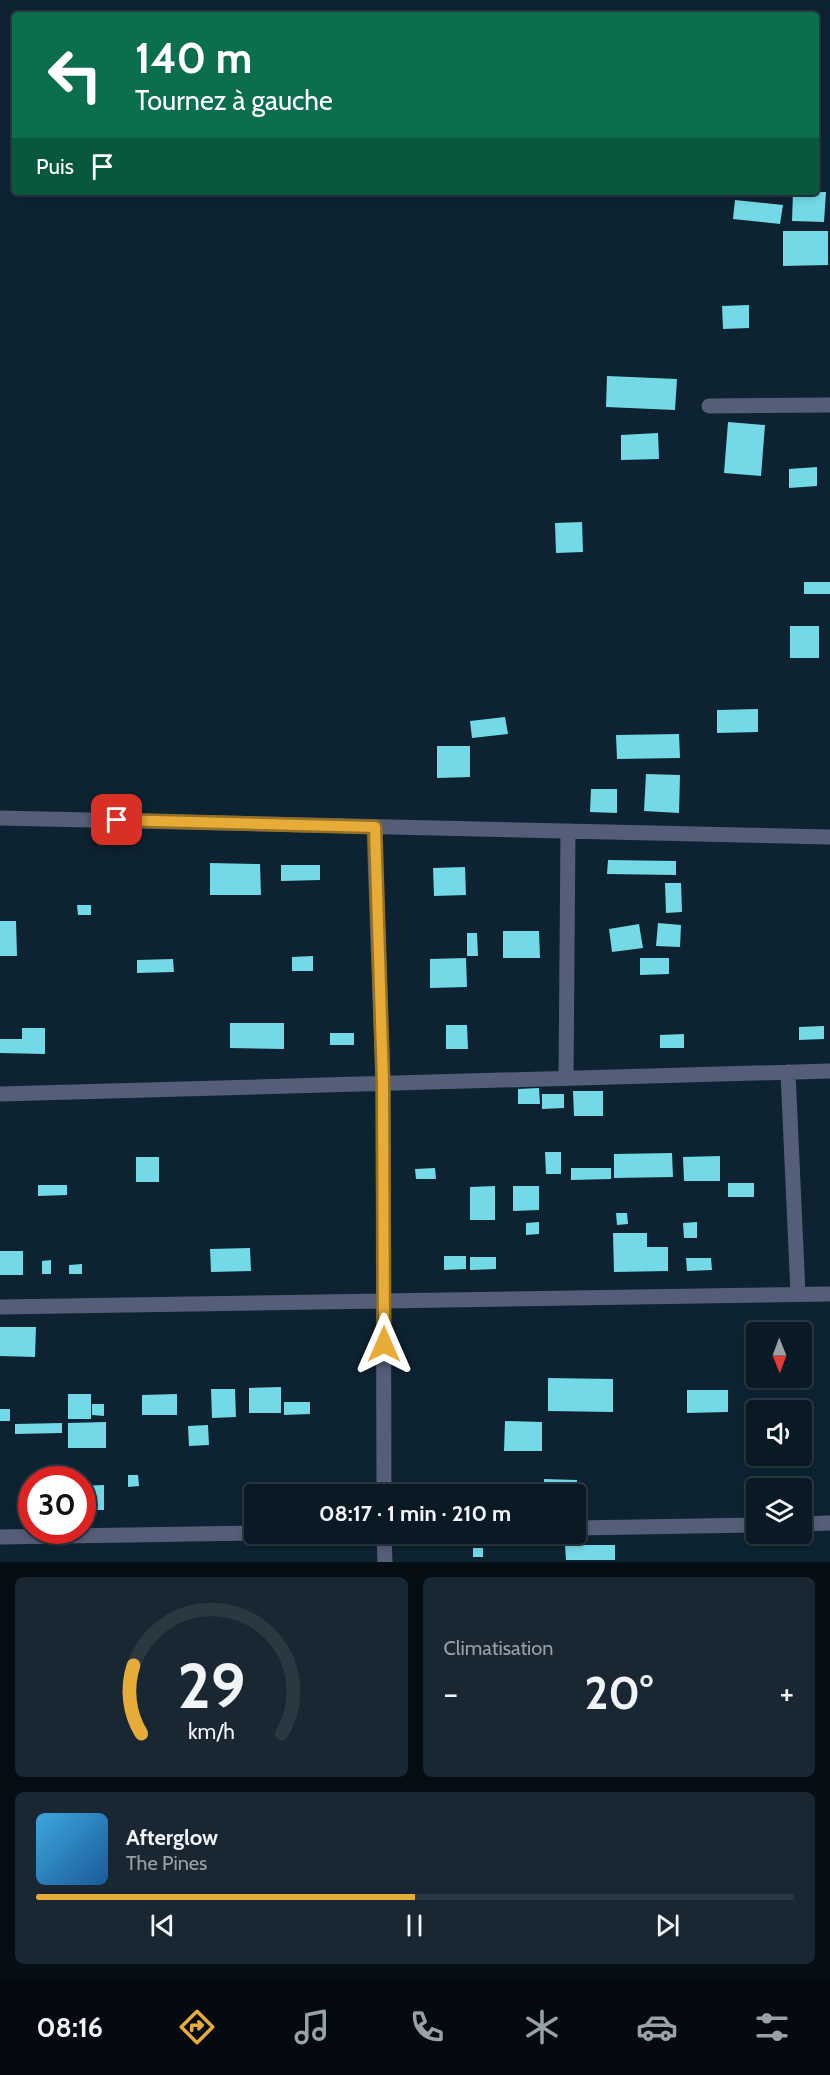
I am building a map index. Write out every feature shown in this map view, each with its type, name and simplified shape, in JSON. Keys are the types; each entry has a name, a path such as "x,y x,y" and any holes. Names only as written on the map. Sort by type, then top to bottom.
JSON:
{"street":[{"path":"709,406 830,405"},
{"path":"0,818 830,837"},
{"path":"375,827 383,1083 384,1484"},
{"path":"566,1078 568,831"},
{"path":"0,1094 830,1071"},
{"path":"788,1072 798,1294"},
{"path":"0,1306 830,1294"},
{"path":"812,1524 830,1523"},
{"path":"586,1528 746,1525"},
{"path":"0,1537 244,1533"},
{"path":"384,1544 385,1562"}],"building":[{"path":"819,192 826,192 824,222 792,221 793,195 819,195"},
{"path":"735,200 783,205 780,224 733,219"},
{"path":"783,231 828,231 828,265 783,266"},
{"path":"749,305 749,328 723,329 722,306"},
{"path":"607,376 677,379 675,410 606,407"},
{"path":"728,422 765,425 761,476 724,473"},
{"path":"658,433 659,459 621,460 621,435"},
{"path":"817,467 817,486 789,488 789,469"},
{"path":"582,522 583,552 556,553 555,523"},
{"path":"804,582 830,582 830,594 804,594"},
{"path":"790,626 819,626 819,658 790,658"},
{"path":"758,709 758,732 717,733 717,710"},
{"path":"505,717 508,734 472,738 470,721"},
{"path":"679,734 680,758 617,759 616,735"},
{"path":"437,746 470,746 470,777 437,778"},
{"path":"646,774 680,775 679,813 644,811"},
{"path":"591,789 617,789 617,813 590,812"},
{"path":"608,860 676,861 676,875 607,874"},
{"path":"210,863 260,864 261,895 210,895"},
{"path":"281,865 320,865 320,880 281,881"},
{"path":"465,867 466,895 434,896 433,868"},
{"path":"665,883 681,883 682,912 666,913"},
{"path":"77,905 91,905 91,915 78,915"},
{"path":"0,921 16,921 17,956 0,956"},
{"path":"658,923 681,925 680,947 656,946"},
{"path":"639,924 643,948 612,952 609,929"},
{"path":"503,931 539,931 540,958 503,958"},
{"path":"467,933 477,933 478,956 467,956"},
{"path":"313,956 313,971 292,971 292,957"},
{"path":"466,958 467,987 430,988 430,959"},
{"path":"640,958 669,958 669,974 640,975"},
{"path":"173,959 174,972 137,973 137,960"},
{"path":"230,1023 284,1023 284,1049 230,1048"},
{"path":"446,1025 467,1025 468,1049 446,1049"},
{"path":"824,1026 824,1039 799,1040 799,1027"},
{"path":"22,1028 45,1028 45,1054 0,1053 0,1039 22,1039"},
{"path":"330,1033 354,1033 354,1045 330,1045"},
{"path":"684,1034 684,1048 660,1048 660,1035"},
{"path":"539,1088 540,1104 518,1104 518,1089"},
{"path":"573,1091 603,1091 603,1116 574,1116"},
{"path":"542,1094 564,1094 564,1108 542,1109"},
{"path":"545,1152 561,1152 561,1174 546,1174"},
{"path":"672,1153 673,1177 614,1178 614,1154"},
{"path":"720,1156 720,1181 684,1181 683,1157"},
{"path":"136,1157 159,1157 159,1182 136,1182"},
{"path":"435,1168 436,1179 416,1179 415,1169"},
{"path":"571,1168 611,1168 611,1179 571,1180"},
{"path":"728,1183 754,1183 754,1197 728,1197"},
{"path":"38,1185 67,1185 67,1195 38,1196"},
{"path":"495,1186 495,1220 470,1220 470,1187"},
{"path":"513,1186 539,1186 539,1210 513,1211"},
{"path":"616,1213 627,1213 628,1224 617,1225"},
{"path":"539,1222 539,1234 526,1235 526,1223"},
{"path":"697,1222 697,1238 684,1238 683,1223"},
{"path":"613,1233 647,1233 647,1247 668,1247 668,1271 614,1272"},
{"path":"250,1248 251,1271 211,1272 210,1249"},
{"path":"0,1251 23,1251 23,1275 0,1275"},
{"path":"444,1256 466,1256 466,1269 444,1270"},
{"path":"470,1257 496,1257 496,1269 470,1270"},
{"path":"686,1258 711,1258 712,1270 687,1271"},
{"path":"51,1260 51,1274 42,1274 42,1261"},
{"path":"82,1264 82,1274 69,1274 69,1265"},
{"path":"0,1327 36,1327 35,1357 0,1356"},
{"path":"548,1378 613,1379 613,1412 548,1411"},
{"path":"281,1387 281,1413 249,1413 249,1388"},
{"path":"211,1389 235,1389 236,1417 212,1418"},
{"path":"687,1390 728,1390 728,1412 687,1413"},
{"path":"68,1394 91,1394 91,1419 68,1419"},
{"path":"177,1394 177,1415 142,1415 142,1395"},
{"path":"284,1402 310,1402 310,1414 284,1415"},
{"path":"92,1404 104,1404 104,1416 92,1415"},
{"path":"0,1409 10,1409 10,1421 0,1421"},
{"path":"505,1421 542,1422 542,1451 504,1451"},
{"path":"106,1422 106,1448 68,1448 68,1423"},
{"path":"62,1423 62,1433 15,1434 15,1424"},
{"path":"208,1425 209,1445 189,1446 188,1426"},
{"path":"128,1475 138,1475 139,1486 128,1487"},
{"path":"544,1479 577,1480 577,1484 544,1484"},
{"path":"96,1485 104,1485 104,1510 96,1510"},
{"path":"565,1545 615,1545 615,1560 566,1560"},
{"path":"473,1548 483,1548 483,1557 473,1557"}],"route":[{"path":"117,820 375,827 383,1083 384,1344"}]}
